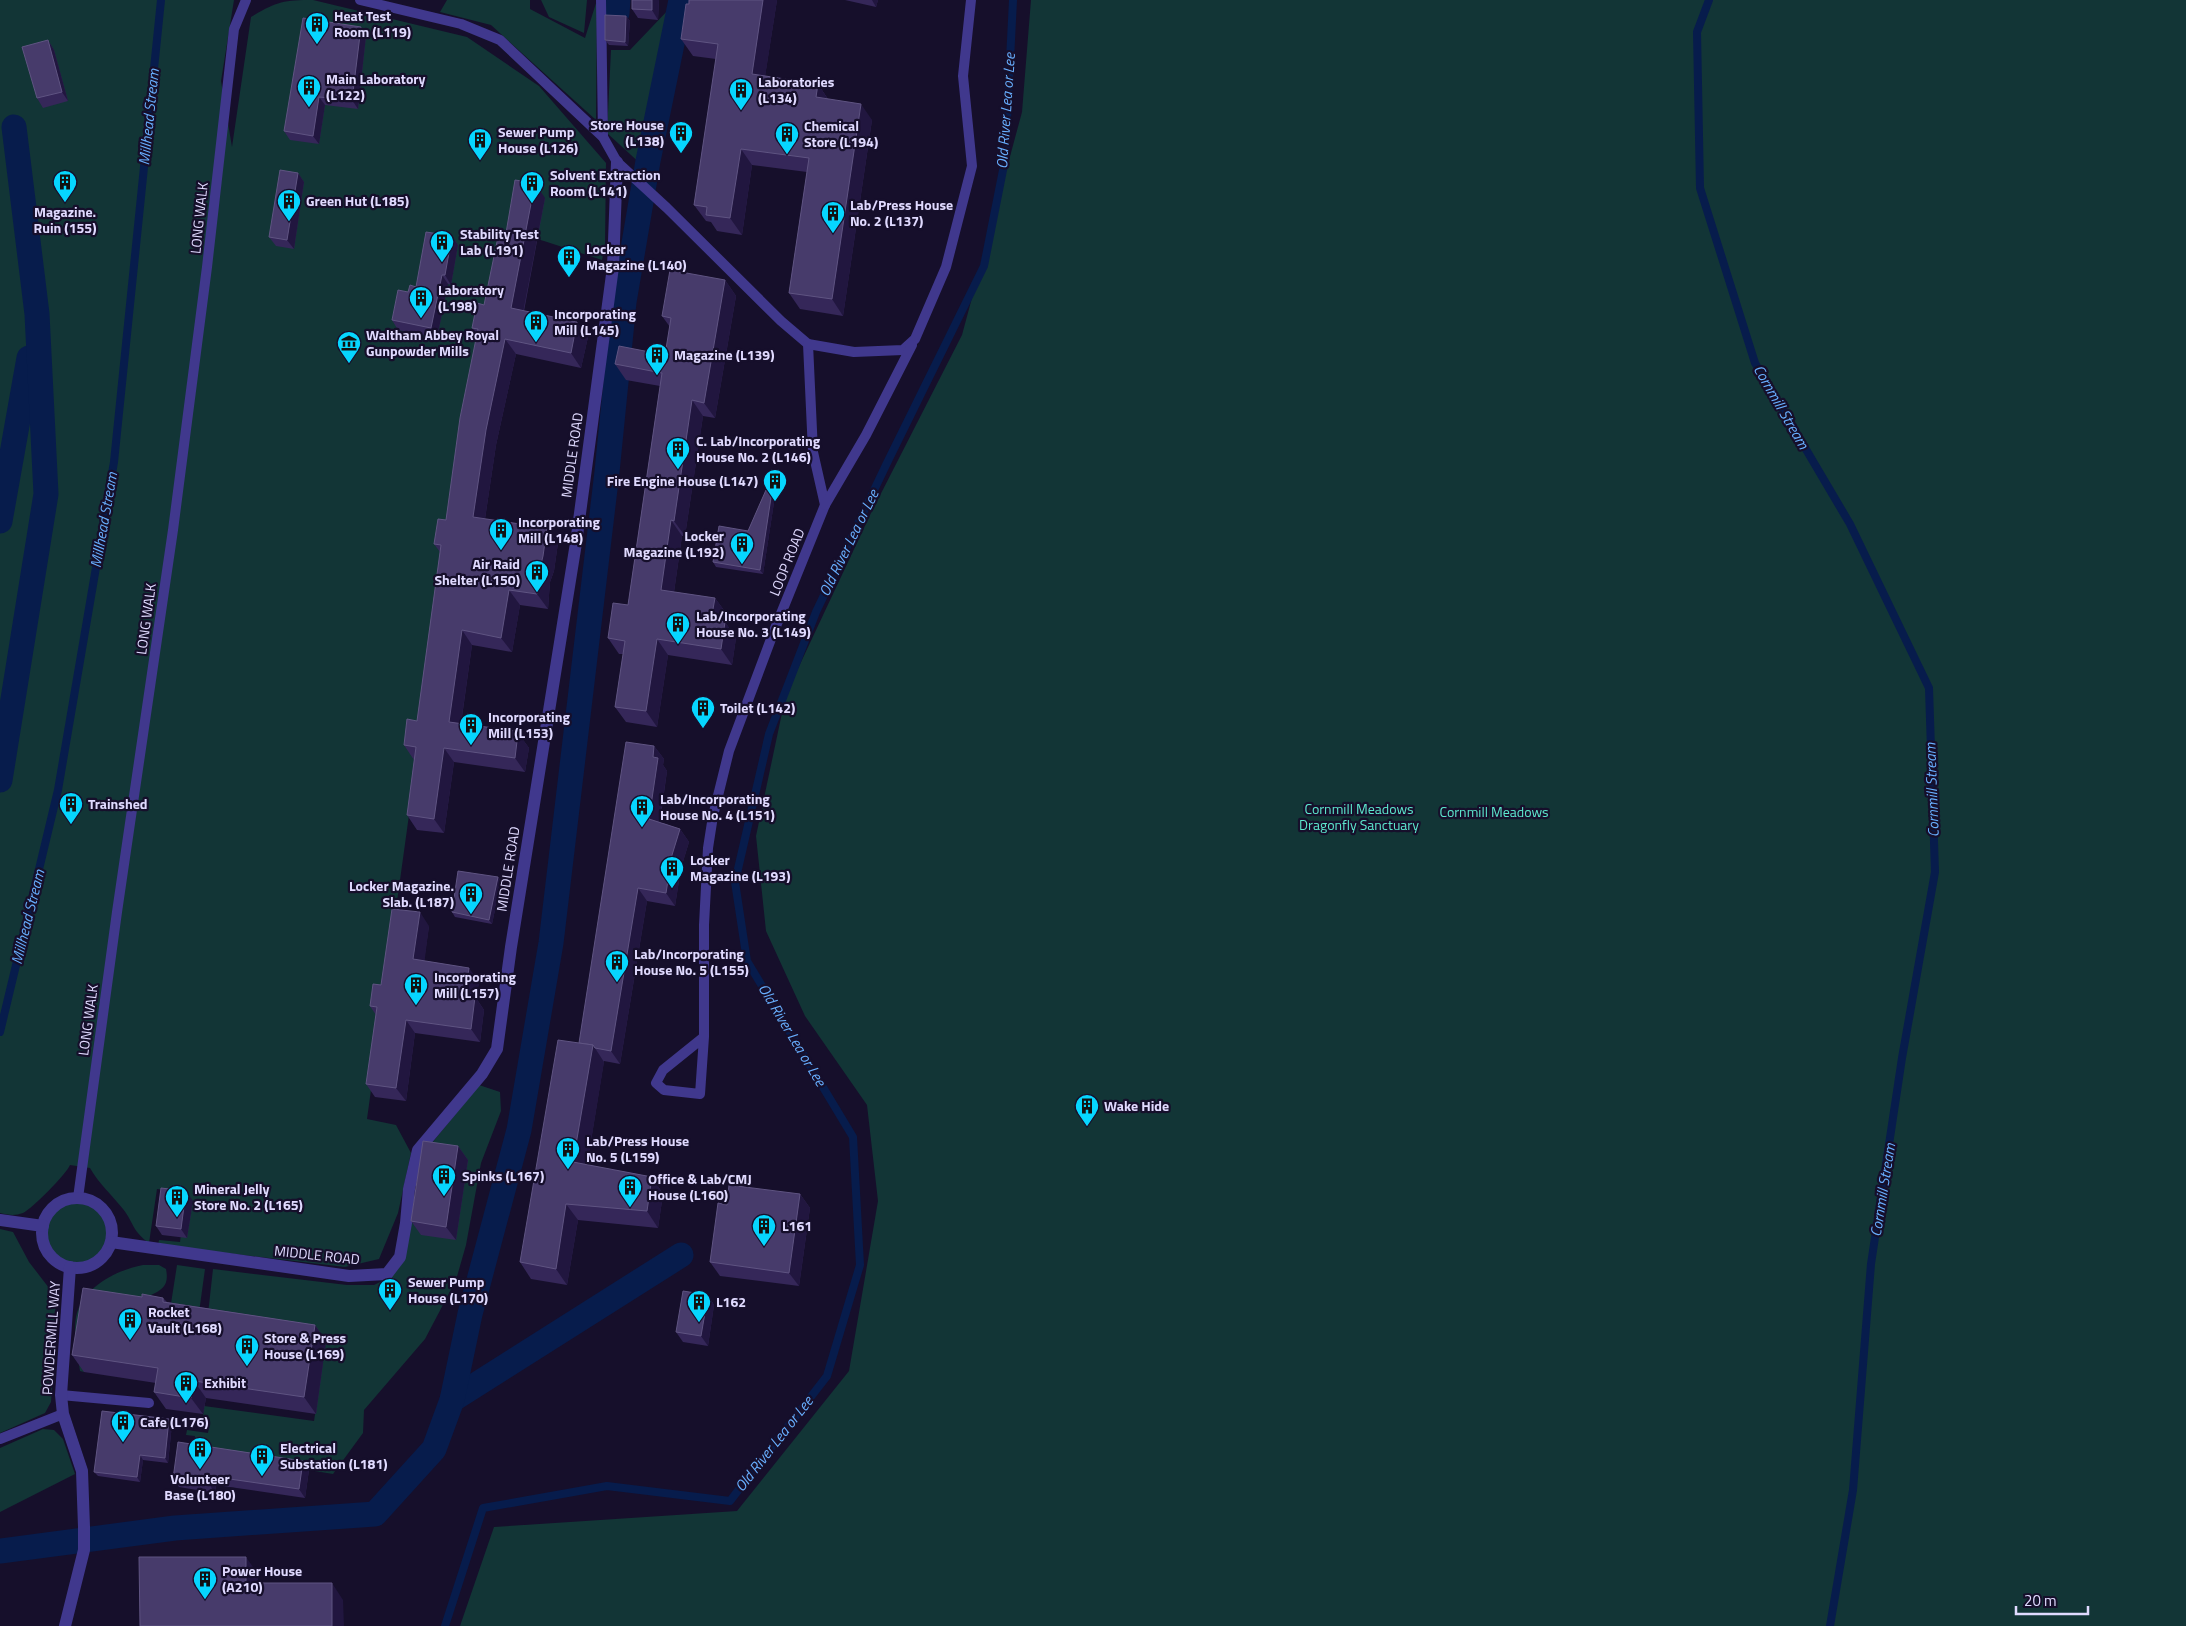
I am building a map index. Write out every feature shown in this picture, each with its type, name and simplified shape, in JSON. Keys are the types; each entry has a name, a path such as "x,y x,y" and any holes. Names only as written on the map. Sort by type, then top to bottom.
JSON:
{"street":[{"name":"MIDDLE ROAD","path":"111,1242 349,1276 387,1274 400,1257 409,1189 418,1150 482,1074 497,1049 578,523 613,267 617,162"},
{"path":"78,1198 95,1203 104,1210 110,1220 111,1242 107,1252 100,1259 81,1268 70,1267 60,1263 51,1256 44,1242 43,1226 47,1216 54,1207 63,1201 78,1198"},
{"path":"0,1220 43,1226"},
{"name":"POWDERMILL WAY","path":"65,1626 84,1550 82,1471 63,1414 61,1395 70,1267"}],"lane":[{"name":"LONG WALK","path":"78,1198 117,912 173,530 207,267 232,43 234,29 246,0"},
{"path":"360,0 460,24 500,40 603,137 617,162 667,208 781,321 808,344 854,352 903,350 915,339"},
{"path":"601,0 603,137"},
{"name":"LOOP ROAD","path":"704,1037 663,1070 656,1083 664,1090 700,1094 704,1037 704,925 708,848 715,807 729,751 774,631 825,505 866,435 915,339 946,267 972,166 963,76 971,0"},
{"path":"808,344 813,452 825,505"},
{"path":"61,1395 149,1404"},
{"path":"0,1440 63,1414"}],"green space":[{"path":"0,0 234,0 221,81 232,147 251,17 267,8 287,1 313,0 467,37 539,86 606,163 605,245 602,260 508,231 447,540 367,1119 396,1125 411,1153 398,1213 379,1259 345,1267 158,1245 159,1240 180,1242 186,1193 157,1189 149,1243 136,1231 127,1214 90,1168 70,1165 28,1210 17,1215 0,1213"},
{"path":"447,0 530,0 530,9 585,38 597,0 596,120 491,25 440,12"},
{"path":"541,0 587,0 584,33 549,17"},
{"name":"Cornmill Meadows","path":"1031,0 2186,0 2186,1626 460,1626 494,1527 737,1511 849,1371 878,1201 867,1105 805,1016 766,931 756,836 786,694 871,513 962,335 1022,112"},
{"path":"672,6 643,166 607,133 611,50 630,50"},
{"path":"479,1085 500,1092 501,1111 481,1163 466,1245 456,1280 425,1339 364,1410 363,1433 333,1474 260,1462 194,1447 195,1436 186,1435 187,1430 208,1433 210,1419 203,1417 204,1406 314,1421 326,1342 207,1323 213,1269 347,1285 374,1285 392,1276 411,1216 417,1216 423,1154"},
{"path":"77,1203 93,1208 98,1212 102,1217 107,1233 102,1249 98,1254 93,1258 77,1263 61,1258 56,1254 52,1249 47,1233 52,1217 56,1212 61,1208"},
{"path":"0,1229 13,1232 29,1262 49,1288 55,1305 57,1326 51,1402 45,1413 0,1433"},
{"path":"143,1265 159,1265 166,1269 166,1282 159,1291 151,1295 151,1300 93,1304 84,1372 80,1371 75,1330 76,1317 85,1297 112,1276"},
{"path":"177,1265 205,1269 198,1320 170,1310"},
{"path":"43,1429 54,1430 63,1439 75,1474 0,1512 0,1448"}],"building":[{"path":"632,0 652,0 652,10 632,9"},
{"path":"689,0 763,0 752,74 818,84 816,97 861,104 832,299 789,293 809,158 741,149 730,218 706,215 707,207 694,205 718,44 681,39 686,4 689,4"},
{"path":"605,15 626,16 625,42 605,40"},
{"path":"303,18 361,27 352,100 319,97 313,136 284,131"},
{"path":"48,40 62,92 37,98 22,47"},
{"path":"280,170 298,173 287,240 269,237"},
{"path":"515,180 535,183 511,308 577,322 571,353 505,339 486,430 473,517 547,528 543,556 537,594 509,590 501,638 462,630 449,722 516,731 515,733 518,733 515,758 444,748 434,819 407,815 416,747 404,745 407,719 417,721 441,545 434,544 438,519 446,520 460,418 478,329 472,328 477,303 484,305 499,232 506,233"},
{"path":"426,232 452,236 445,275 442,275 431,328 392,320 398,290 408,292 410,285 416,287"},
{"path":"670,270 725,280 704,403 692,400 674,521 671,520 661,590 715,598 711,620 725,622 721,649 657,639 646,711 615,707 625,641 608,638 613,603 628,605 662,373 615,364 619,346 665,355 671,318 662,316"},
{"path":"766,490 772,491 760,570 713,562 719,526 748,531"},
{"path":"626,742 654,746 653,757 658,758 649,819 680,829 672,855 666,893 638,888 611,1051 579,1043"},
{"path":"458,871 498,877 489,920 452,912"},
{"path":"392,909 420,912 413,959 469,968 465,995 475,997 471,1029 406,1020 396,1088 366,1084 377,1007 370,1006 373,984 381,985"},
{"path":"558,1040 593,1045 573,1162 652,1177 647,1211 566,1204 556,1269 520,1262"},
{"path":"423,1141 458,1146 446,1227 411,1221"},
{"name":"L161","path":"729,1185 800,1194 789,1273 710,1262 718,1203 727,1205"},
{"path":"161,1188 186,1191 181,1229 156,1226"},
{"path":"83,1288 142,1297 142,1294 163,1298 163,1302 315,1325 304,1397 194,1381 191,1398 154,1392 158,1368 72,1355"},
{"path":"683,1291 708,1295 701,1336 676,1332"},
{"name":"Cafe (L176)","path":"102,1411 169,1419 165,1458 140,1455 137,1477 94,1472"},
{"path":"178,1442 303,1461 299,1489 209,1476 209,1484 173,1479"},
{"path":"139,1557 246,1557 246,1583 332,1583 332,1626 140,1626"}],"waterway":[{"name":"Millhead Stream","path":"0,1032 58,790 114,462 161,0"},
{"path":"617,13 618,0"},
{"path":"0,1551 175,1528 375,1514 434,1449 452,1400 470,1314 519,1130 551,943 607,472 624,302 648,161 681,0"},
{"name":"Old River Lea or Lee","path":"445,1626 483,1508 607,1486 730,1501 827,1376 860,1265 853,1137 747,961 735,882 769,734 816,612 984,266 1005,160 1013,0"},
{"name":"Cornmill Stream","path":"1709,0 1697,32 1700,188 1755,363 1850,524 1929,688 1935,872 1902,1058 1871,1264 1853,1490 1830,1626"},
{"path":"0,780 46,494 37,314 14,127"},
{"path":"0,521 29,358"},
{"path":"452,1400 681,1255"}],"place":[{"name":"Heat Test Room (L119)","path":"317,45"},
{"name":"Main Laboratory (L122)","path":"309,108"},
{"name":"Laboratories (L134)","path":"741,111"},
{"name":"Store House (L138)","path":"681,154"},
{"name":"Chemical Store (L194)","path":"787,155"},
{"name":"Sewer Pump House (L126)","path":"480,161"},
{"name":"Magazine. Ruin (155)","path":"65,203"},
{"name":"Solvent Extraction Room (L141)","path":"532,204"},
{"name":"Green Hut (L185)","path":"289,222"},
{"name":"Lab/Press House No. 2 (L137)","path":"833,234"},
{"name":"Stability Test Lab (L191)","path":"442,263"},
{"name":"Locker Magazine (L140)","path":"569,278"},
{"name":"Laboratory (L198)","path":"421,319"},
{"name":"Incorporating Mill (L145)","path":"536,343"},
{"name":"Waltham Abbey Royal Gunpowder Mills","path":"349,364"},
{"name":"Magazine (L139)","path":"657,376"},
{"name":"C. Lab/Incorporating House No. 2 (L146)","path":"678,470"},
{"name":"Fire Engine House (L147)","path":"775,502"},
{"name":"Incorporating Mill (L148)","path":"501,551"},
{"name":"Locker Magazine (L192)","path":"742,565"},
{"name":"Air Raid Shelter (L150)","path":"537,593"},
{"name":"Lab/Incorporating House No. 3 (L149)","path":"678,645"},
{"name":"Toilet (L142)","path":"703,729"},
{"name":"Incorporating Mill (L153)","path":"471,746"},
{"name":"Trainshed","path":"71,825"},
{"name":"Lab/Incorporating House No. 4 (L151)","path":"642,828"},
{"name":"Locker Magazine (L193)","path":"672,889"},
{"name":"Locker Magazine. Slab. (L187)","path":"471,915"},
{"name":"Lab/Incorporating House No. 5 (L155)","path":"617,983"},
{"name":"Incorporating Mill (L157)","path":"416,1006"},
{"name":"Wake Hide","path":"1087,1127"},
{"name":"Lab/Press House No. 5 (L159)","path":"568,1170"},
{"name":"Spinks (L167)","path":"444,1197"},
{"name":"Office & Lab/CMJ House (L160)","path":"630,1208"},
{"name":"Mineral Jelly Store No. 2 (L165)","path":"177,1218"},
{"name":"L161","path":"764,1247"},
{"name":"Sewer Pump House (L170)","path":"390,1311"},
{"name":"L162","path":"699,1323"},
{"name":"Rocket Vault (L168)","path":"130,1341"},
{"name":"Store & Press House (L169)","path":"247,1367"},
{"name":"Exhibit","path":"186,1404"},
{"name":"Cafe (L176)","path":"123,1443"},
{"name":"Volunteer Base (L180)","path":"200,1470"},
{"name":"Electrical Substation (L181)","path":"262,1477"},
{"name":"Power House (A210)","path":"205,1600"}],"park label":[{"name":"Cornmill Meadows Dragonfly Sanctuary","path":"1359,818"}]}
